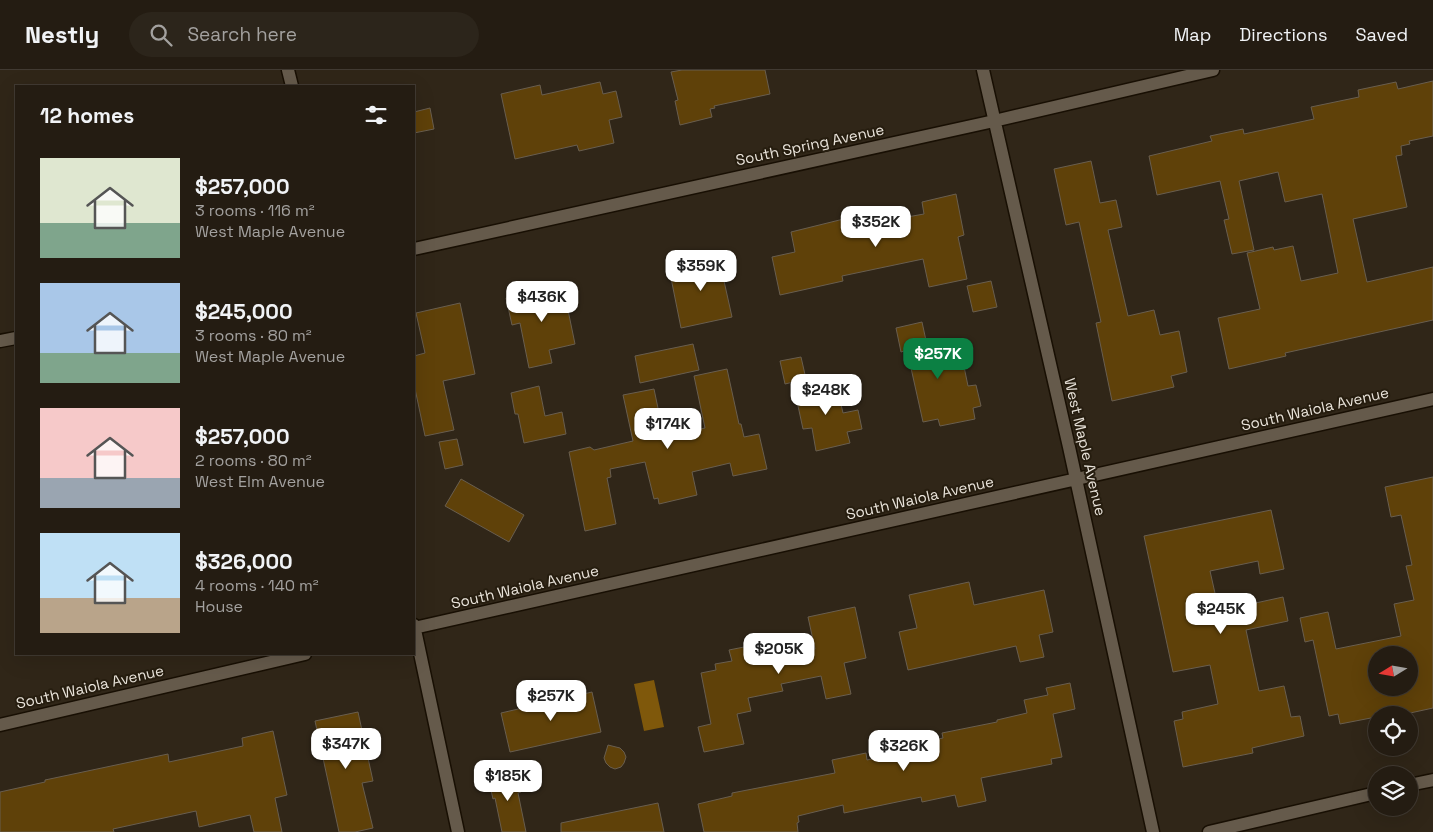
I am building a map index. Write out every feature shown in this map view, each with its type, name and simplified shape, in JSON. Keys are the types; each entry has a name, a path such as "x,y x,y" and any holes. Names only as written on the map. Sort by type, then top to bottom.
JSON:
{"street":[{"path":"288,70 292,85"},
{"name":"West Maple Avenue","path":"983,70 1153,832"},
{"name":"South Spring Avenue","path":"415,249 994,121 1213,70"},
{"path":"0,341 15,338"},
{"name":"South Waiola Avenue","path":"415,627 1433,399"},
{"path":"415,632 458,832"},
{"name":"South Waiola Avenue","path":"0,725 301,655"},
{"path":"1418,783 1433,780"},
{"path":"1209,832 1368,795"}],"shaded area":[{"path":"654,680 664,727 644,731 634,684"}],"building":[{"path":"682,70 765,70 770,94 714,106 715,108 710,109 712,117 680,125 675,101 678,100 671,72"},
{"path":"1433,81 1433,136 1409,141 1410,144 1401,146 1402,155 1396,156 1407,207 1353,219 1367,282 1433,267 1433,320 1285,353 1286,356 1229,369 1218,318 1260,309 1247,253 1273,247 1274,250 1293,246 1301,281 1338,273 1322,194 1285,202 1278,172 1239,181 1254,250 1232,254 1224,220 1229,219 1220,181 1157,195 1149,156 1212,141 1210,136 1243,129 1244,134 1314,119 1311,107 1359,97 1358,90 1396,82 1398,89"},
{"path":"600,82 603,94 616,91 622,117 609,120 614,143 579,151 577,145 515,159 501,94 540,85 542,95"},
{"path":"430,108 434,129 415,133 415,112"},
{"path":"1091,161 1100,203 1116,200 1122,227 1108,230 1128,316 1154,310 1160,335 1179,331 1187,372 1171,376 1174,387 1112,401 1096,323 1101,322 1079,222 1066,225 1054,169"},
{"path":"956,194 964,235 958,237 967,279 929,287 923,259 842,276 843,281 780,295 772,257 795,252 791,232 876,211 879,222 924,214 922,202"},
{"path":"718,254 732,317 681,328 671,278 682,262"},
{"path":"991,281 997,307 973,312 967,286"},
{"path":"563,286 575,344 549,350 552,363 529,368 520,323 512,325 506,298"},
{"path":"460,303 475,374 443,381 454,430 425,436 415,389 415,356 425,353 416,313"},
{"path":"922,322 930,359 961,352 968,386 976,385 981,406 973,408 975,419 940,426 938,419 923,422 907,350 901,352 896,328"},
{"path":"693,344 699,370 640,383 635,356"},
{"path":"801,357 806,379 785,384 780,361"},
{"path":"727,369 739,424 741,424 744,437 759,434 767,469 733,476 730,463 692,472 697,495 659,504 658,498 654,499 645,462 610,469 611,477 607,478 616,524 585,531 569,452 590,447 594,450 633,441 623,395 654,389 664,437 705,428 694,376"},
{"path":"836,383 843,413 858,410 862,429 847,432 850,443 816,451 812,428 803,429 795,392"},
{"path":"539,386 545,416 562,412 566,434 524,443 511,393"},
{"path":"457,439 463,465 445,469 439,442"},
{"path":"1433,477 1433,708 1418,711 1418,706 1368,706 1368,719 1340,724 1338,714 1329,716 1313,640 1305,642 1300,618 1328,612 1336,649 1401,636 1394,604 1414,600 1406,566 1412,565 1401,515 1391,517 1385,487"},
{"path":"461,479 524,515 509,542 445,506"},
{"path":"1271,510 1284,569 1260,574 1258,561 1210,571 1219,611 1283,597 1288,621 1246,630 1259,691 1284,686 1291,717 1300,716 1304,736 1252,748 1253,753 1183,767 1174,721 1183,719 1182,712 1218,704 1210,665 1173,672 1144,536"},
{"path":"969,582 974,605 1044,590 1053,632 1039,635 1044,657 1020,662 1016,646 908,670 899,632 917,628 909,595"},
{"path":"855,607 866,658 844,663 851,694 826,699 821,676 781,684 783,691 748,698 751,711 737,714 744,744 704,752 698,727 711,724 701,673 716,670 715,664 732,661 729,650 754,645 756,656 774,652 775,657 815,649 808,617"},
{"path":"1070,683 1075,709 1053,714 1062,757 1051,759 1052,764 981,778 986,801 958,807 955,795 922,802 921,797 844,813 843,805 798,816 798,832 704,832 698,804 732,796 732,793 835,773 832,760 866,753 867,760 911,750 910,745 943,738 942,733 997,722 997,720 1027,713 1024,700 1048,695 1046,688"},
{"path":"592,692 601,732 510,752 501,713"},
{"path":"358,712 373,781 362,783 373,828 355,832 339,832 315,721"},
{"path":"273,731 287,795 275,798 282,832 254,832 250,815 199,827 196,811 113,829 114,832 0,832 0,792 45,782 45,780 168,754 169,762 243,746 242,738"},
{"path":"608,745 620,748 624,752 626,757 621,767 615,769 606,763 604,758"},
{"path":"517,772 521,792 518,793 526,832 502,832 495,798 493,799 488,777"},
{"path":"658,803 664,832 561,832 561,823"}]}
